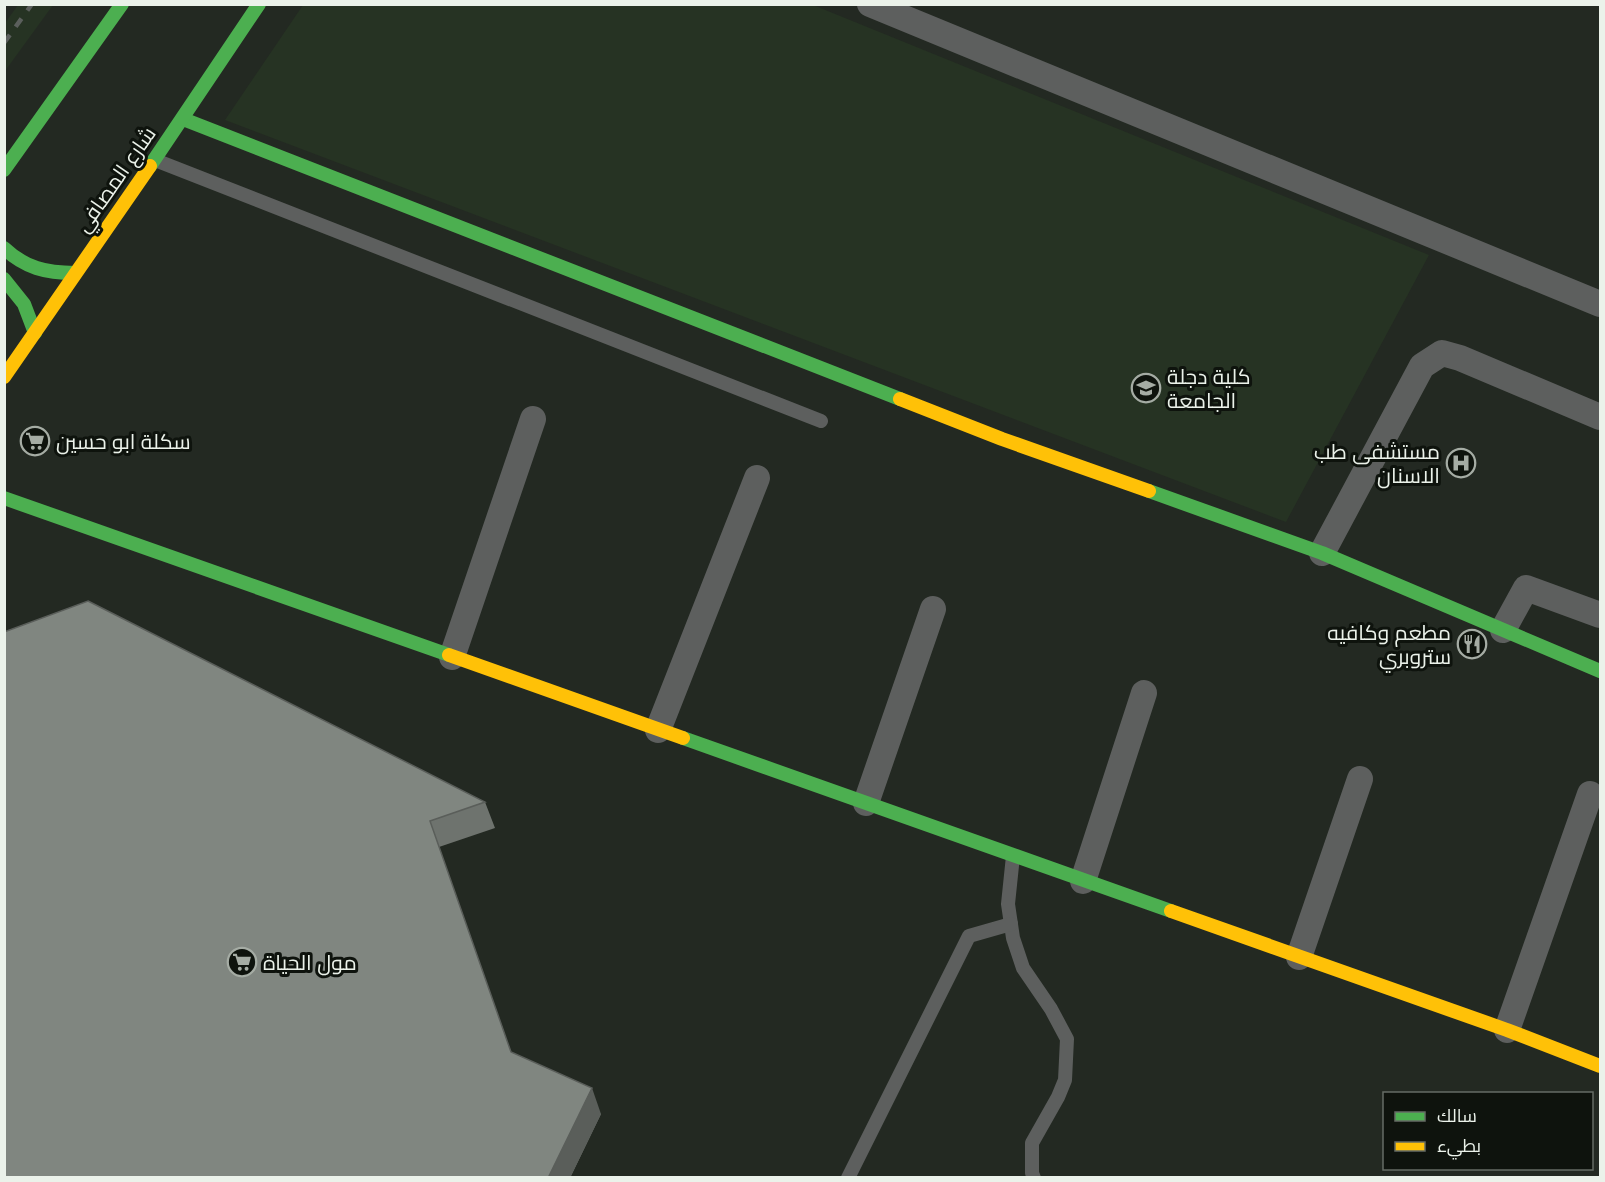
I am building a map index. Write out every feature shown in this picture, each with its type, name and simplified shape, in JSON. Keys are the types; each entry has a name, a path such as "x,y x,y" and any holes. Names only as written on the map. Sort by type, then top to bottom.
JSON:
{"street":[{"path":"4,170 122,4"},
{"name":"شارع المصافي","path":"4,377 183,119 259,4"},
{"path":"870,4 1600,304"},
{"path":"183,119 1002,440 1322,553 1600,672"},
{"path":"4,248 31,269 51,274 75,273"},
{"path":"4,279 16,289 27,306 35,333"},
{"path":"1322,553 1422,366 1442,353 1460,358 1600,417"},
{"path":"452,657 533,419"},
{"path":"658,730 757,478"},
{"path":"4,498 1507,1030 1600,1066"},
{"path":"1503,630 1526,588 1600,615"},
{"path":"866,803 933,609"},
{"path":"1083,880 1143,693"},
{"path":"1299,957 1360,779"},
{"path":"1507,1030 1590,794"}],"lane":[{"path":"154,160 821,421"},
{"path":"1013,856 1008,904 1013,938 1023,968 1051,1010 1067,1040 1065,1080 1032,1143 1032,1173 1035,1178"},
{"path":"848,1178 969,936 1011,924"}],"shaded area":[{"path":"18,5 53,5 5,71 5,23"},
{"name":"كلية دجلة الجامعة","path":"303,5 813,5 1429,255 1286,522 225,120"}],"building":[{"name":"مول الحياة","path":"88,601 485,802 430,821 511,1052 592,1088 548,1178 4,1178 4,632"}],"railway":[{"path":"4,43 32,4"}],"traffic: fast":[{"path":"4,170 122,4"},
{"path":"150,166 259,4"},
{"path":"183,119 900,399"},
{"path":"4,248 36,268 75,273"},
{"path":"4,279 24,304 35,333"},
{"path":"1149,491 1322,553 1600,671"},
{"path":"4,498 449,655"},
{"path":"683,738 1171,911"}],"traffic: slow":[{"path":"4,377 150,166"},
{"path":"900,399 1002,439 1149,491"},
{"path":"449,655 683,738"},
{"path":"1171,911 1507,1030 1600,1066"}],"place":[{"name":"كلية دجلة الجامعة","path":"1146,388"},
{"name":"سكلة ابو حسين","path":"35,441"},
{"name":"مستشفى طب الاسنان","path":"1461,463"},
{"name":"مطعم وكافيه ستروبري","path":"1472,644"},
{"name":"مول الحياة","path":"242,962"}]}
